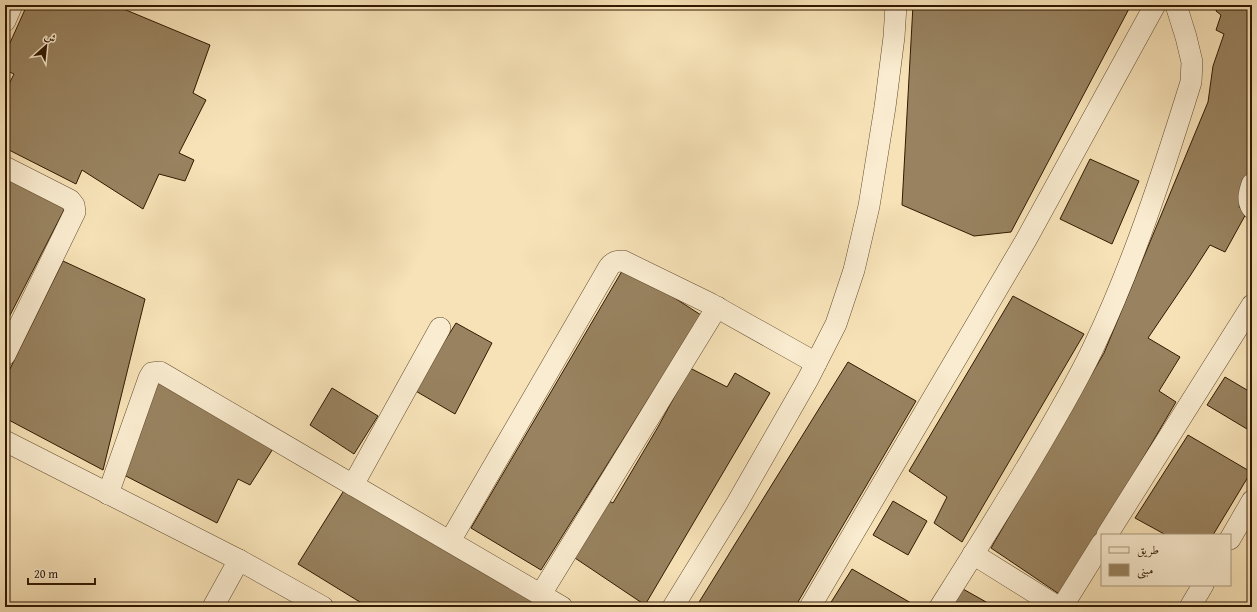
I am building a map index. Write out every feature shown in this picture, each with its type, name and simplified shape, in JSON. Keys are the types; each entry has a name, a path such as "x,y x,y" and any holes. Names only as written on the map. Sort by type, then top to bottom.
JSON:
{"street":[{"path":"5,21 12,5"},
{"path":"673,607 737,503 816,363 836,324 854,270 869,206 885,107 894,37 896,5"},
{"path":"810,607 1026,240 1155,5"},
{"path":"940,607 1035,453 1078,377 1094,346 1148,216 1191,82 1192,62 1176,5"},
{"path":"5,166 70,200 74,205 76,212 5,355"},
{"path":"1252,184 1248,196 1250,206 1252,208"},
{"path":"450,541 613,262 623,261 717,307 816,363"},
{"path":"1108,534 1252,305"},
{"path":"541,594 717,307"},
{"path":"353,485 440,328"},
{"path":"108,494 152,373 160,372 562,607"},
{"path":"5,441 239,560 323,607"},
{"path":"1231,537 1252,501"},
{"path":"973,554 1067,605 1101,545"},
{"path":"213,607 239,560"},
{"path":"1190,607 1202,586"}],"building":[{"path":"27,5 114,5 210,45 193,93 206,100 179,153 194,160 185,181 159,174 143,209 82,170 76,184 5,148 5,92 14,74 5,70 5,54"},
{"path":"913,5 1131,5 1011,232 974,236 902,205"},
{"path":"1218,5 1252,5 1252,161 1239,207 1247,212 1225,252 1210,245 1148,338 1180,357 1159,391 1176,402 1062,596 991,548 1104,353 1208,102 1213,66 1224,34 1216,30 1221,15 1216,11"},
{"path":"1090,159 1139,181 1112,244 1060,219"},
{"path":"5,174 66,206 5,325"},
{"path":"63,261 145,299 103,470 5,418 5,379"},
{"path":"625,266 701,315 541,570 471,528"},
{"path":"1013,296 1084,334 962,542 934,523 947,497 909,471"},
{"path":"456,323 492,343 455,414 414,390"},
{"path":"848,362 916,401 795,607 696,607"},
{"path":"690,368 727,387 735,373 770,393 645,605 572,556 609,501 613,503 658,427"},
{"path":"158,377 276,444 250,485 238,479 217,523 122,474 145,420"},
{"path":"1225,377 1252,393 1252,432 1207,405"},
{"path":"332,388 378,416 354,454 310,425"},
{"path":"1188,435 1251,472 1214,534 1164,534 1135,518"},
{"path":"348,484 549,607 368,607 298,564"},
{"path":"893,501 927,521 908,555 873,535"},
{"path":"852,569 918,607 828,607"},
{"path":"963,589 995,607 952,607"}]}
